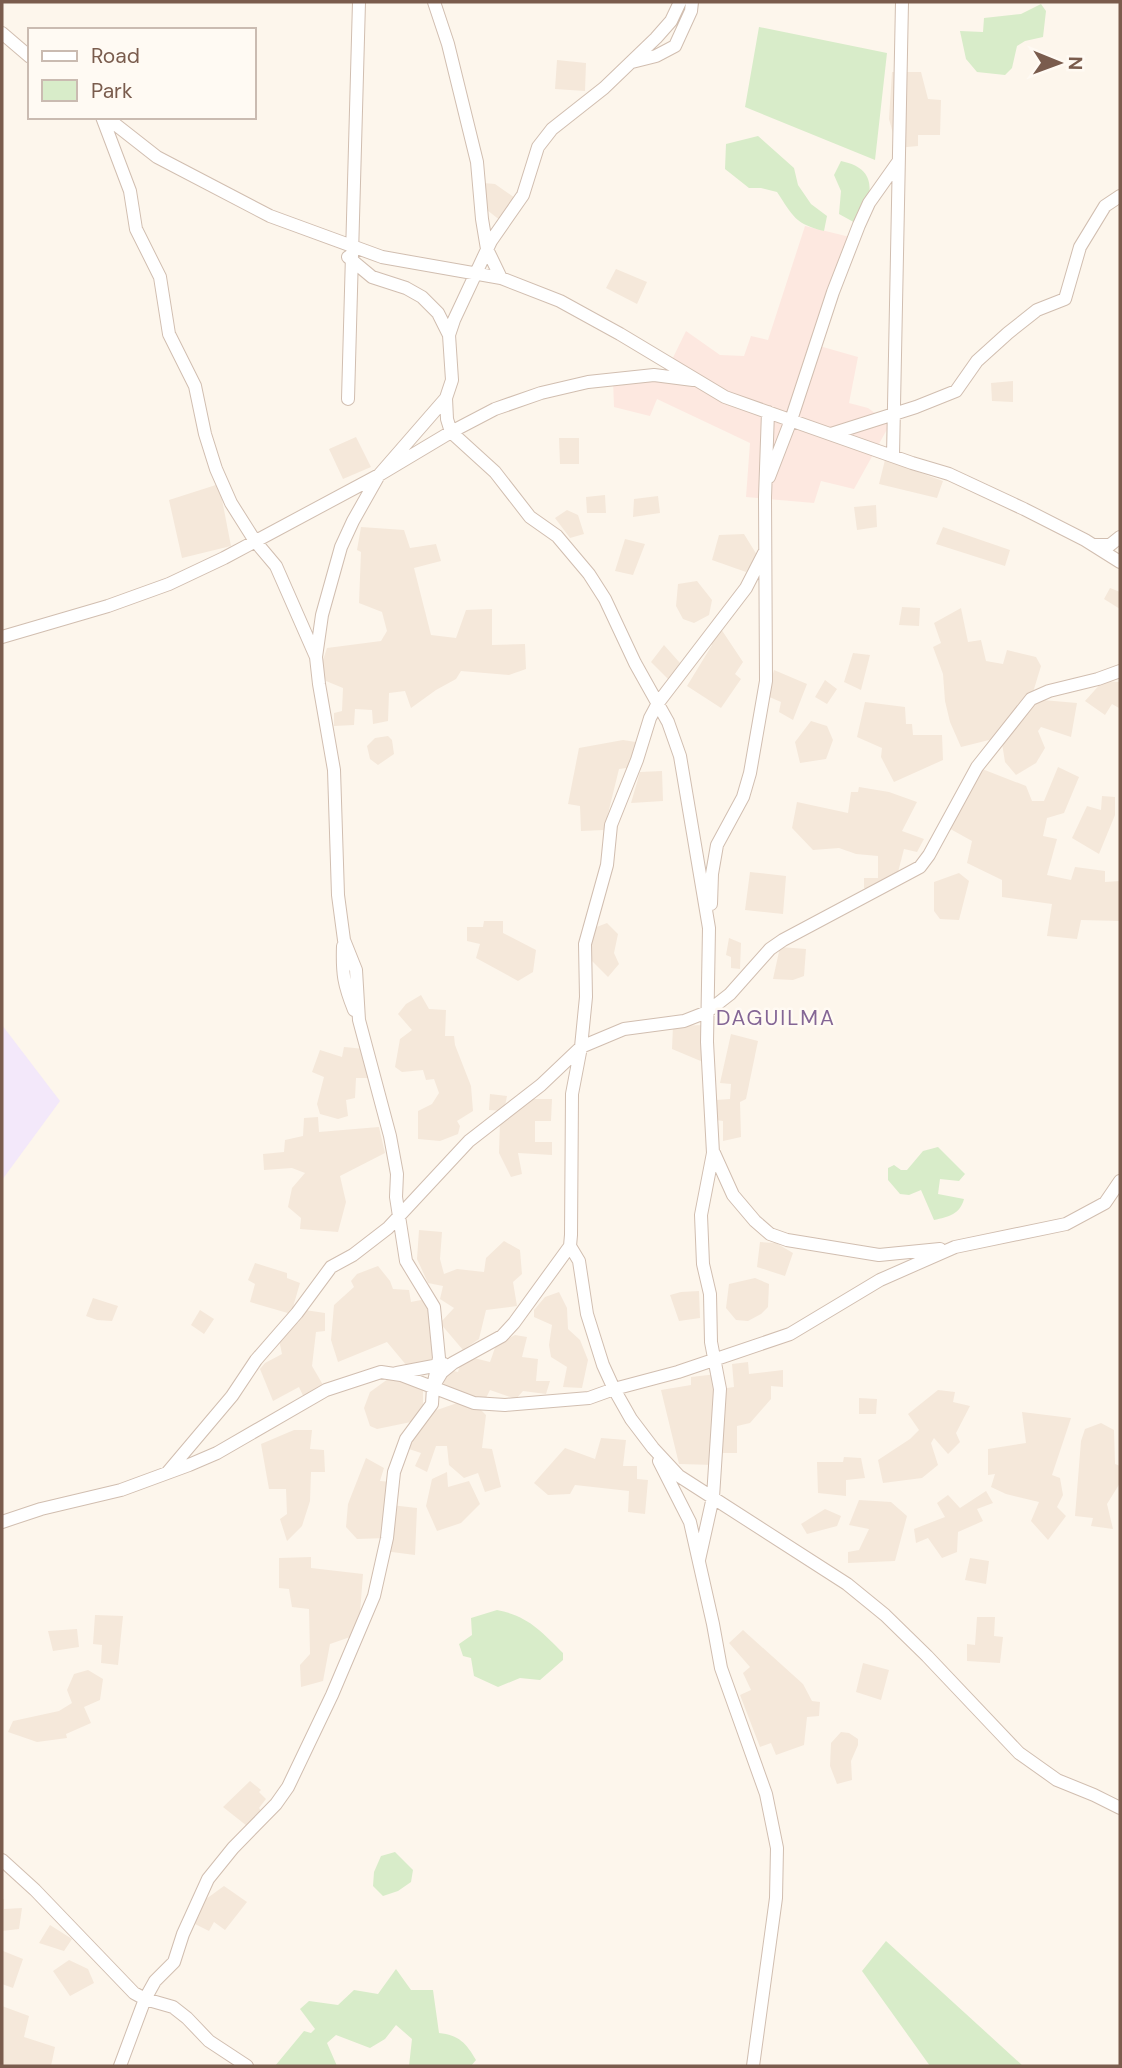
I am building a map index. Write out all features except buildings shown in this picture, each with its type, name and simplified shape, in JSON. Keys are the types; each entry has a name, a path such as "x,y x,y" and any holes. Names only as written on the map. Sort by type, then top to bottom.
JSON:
{"street":[{"path":"348,399 359,2"},
{"path":"434,2 448,44 477,162 487,249 501,278"},
{"path":"680,2 671,21 656,38 604,88 552,129 538,147 523,195 487,249 454,320 449,335 452,380 446,398 451,432 495,472 530,517 557,537 589,574 605,599 635,663 668,722 680,756 709,928"},
{"path":"631,62 656,56 675,46 691,11 692,2"},
{"path":"893,456 902,2"},
{"path":"2,33 28,55"},
{"path":"105,119 130,191 136,229 160,277 169,334 195,386 216,469 231,503 255,541 276,566 316,657"},
{"path":"107,119 157,156 270,216 382,257 501,278 560,302 620,334 725,397 949,474 1024,509 1120,562"},
{"path":"765,487 859,225 869,203 899,160"},
{"path":"831,434 956,391 977,361 1008,332 1037,310 1065,299 1080,247 1105,206 1120,196"},
{"path":"330,238 372,277 406,288 422,297 438,313 449,335"},
{"path":"2,637 108,606 169,584 224,558 379,475 495,409 541,393 588,382 654,375 697,380"},
{"path":"120,2066 145,2000 155,1981 174,1962 183,1934 208,1879 233,1848 276,1804 288,1787 313,1736 374,1596 387,1538 394,1472 405,1439 432,1404 439,1358 434,1307 406,1261 396,1197 397,1174 390,1136 359,1020 356,970 344,940 338,895 334,770 318,684 316,657 322,615 341,547 353,521 379,475 446,398"},
{"path":"699,1560 713,1497 720,1389 711,1342 710,1294 703,1264 701,1215 713,1153 707,1013 712,874 717,845 743,797 750,773 766,681 764,553 768,412"},
{"path":"1093,545 1110,545 1120,537"},
{"path":"433,1387 442,1372 453,1363 502,1336 570,1247 572,1094 581,1047 586,997 585,944 607,865 611,825 658,703 746,588 764,553"},
{"path":"167,1473 232,1396 256,1360 297,1313 331,1266 354,1255 399,1217 466,1144 541,1085 581,1047 624,1029 684,1021 707,1013 730,994 770,949 783,940 920,867 977,767 1031,699 1049,691 1120,671"},
{"path":"713,1153 733,1195 770,1234 787,1240 879,1255 956,1247 1066,1224 1105,1203 1120,1181"},
{"path":"570,1247 579,1261 587,1314 603,1365 614,1389 631,1419 679,1476 817,1564 866,1600 927,1656 1019,1753 1057,1780 1120,1808"},
{"path":"2,1522 41,1509 121,1490 218,1453 326,1390 381,1372 401,1375 474,1403 505,1405 589,1398 678,1372 790,1334 880,1280 956,1247"},
{"path":"391,1374 461,1359"},
{"path":"653,1448 690,1522 721,1668 766,1794 777,1848 776,1898 753,2066"},
{"path":"2,1860 134,1993 145,2000 173,2007 209,2042 247,2066"}],"shaded area":[{"path":"557,60 586,63 585,91 555,89"},
{"path":"892,72 921,72 928,99 941,100 940,135 918,135 918,146 897,148 889,119"},
{"path":"483,183 495,184 515,198 501,221 487,210"},
{"path":"805,226 854,238 816,345 858,357 849,403 868,408 890,424 854,489 821,481 814,503 746,497 750,443 657,399 650,416 614,407 613,380 664,376 686,331 720,355 744,356 751,336 768,340"},
{"path":"616,269 647,282 637,304 606,288"},
{"path":"1013,381 1013,402 992,401 991,383"},
{"path":"356,437 371,467 343,479 329,449"},
{"path":"559,438 579,438 579,464 560,464"},
{"path":"885,460 943,481 937,498 879,484"},
{"path":"219,484 231,546 182,558 169,500"},
{"path":"605,495 606,513 587,513 586,497"},
{"path":"658,496 660,513 633,517 634,499"},
{"path":"876,505 877,527 857,530 854,507"},
{"path":"567,510 578,515 584,534 570,538 555,518"},
{"path":"361,527 404,530 410,548 436,544 441,561 414,568 431,635 456,638 466,610 492,609 492,645 525,644 526,669 509,675 461,671 456,679 411,708 405,691 389,693 388,721 373,724 372,710 355,709 354,725 334,726 334,713 342,711 343,688 326,681 321,666 327,648 381,641 387,631 382,612 359,603 361,552 357,550"},
{"path":"943,527 1010,550 1005,566 936,544"},
{"path":"744,534 757,555 746,572 712,560 719,535"},
{"path":"625,539 645,544 633,575 615,571"},
{"path":"697,581 712,600 709,615 694,623 683,619 676,606 678,584"},
{"path":"1110,588 1120,592 1120,609 1104,599"},
{"path":"902,607 920,608 919,626 899,625"},
{"path":"961,608 968,642 981,640 986,661 1003,664 1007,650 1036,657 1041,666 1031,699 1077,703 1071,737 1041,727 1038,731 1045,748 1036,763 1016,775 1005,762 1001,737 961,747 950,722 943,674 933,647 941,643 934,623"},
{"path":"719,626 743,662 735,674 741,679 721,708 687,686 712,645 706,639"},
{"path":"664,645 680,663 668,679 651,662"},
{"path":"853,653 870,655 861,690 844,682"},
{"path":"774,670 807,684 793,720 779,712 781,702 767,696"},
{"path":"825,680 837,689 827,704 815,697"},
{"path":"1103,681 1120,682 1120,707 1112,704 1105,715 1085,701"},
{"path":"865,702 905,707 906,724 912,724 913,735 942,735 943,760 894,782 881,757 882,748 857,737"},
{"path":"811,721 827,726 833,740 826,759 800,763 795,742"},
{"path":"388,736 392,740 394,754 378,765 370,759 367,746 375,738"},
{"path":"623,740 642,743 634,767 619,769 604,830 581,831 580,806 568,804 579,748"},
{"path":"977,767 1026,786 1032,801 1044,801 1058,767 1079,777 1064,813 1047,818 1043,836 1057,839 1047,875 1071,880 1075,867 1105,871 1105,882 1120,881 1120,921 1081,920 1077,939 1047,936 1052,904 1002,897 1002,880 967,863 972,841 945,826"},
{"path":"662,771 663,801 631,803 640,772"},
{"path":"859,787 889,792 917,802 902,831 924,839 917,852 904,849 896,880 881,881 879,889 864,888 864,878 878,878 878,856 856,854 839,848 813,850 792,828 797,802 848,813 851,792 858,792"},
{"path":"1102,796 1115,797 1115,815 1099,854 1072,838 1087,806 1101,810"},
{"path":"750,872 786,876 783,914 745,910"},
{"path":"959,873 969,881 959,920 940,919 934,911 934,882"},
{"path":"484,921 503,921 503,933 536,950 533,972 518,981 476,958 480,944 467,941 467,927 483,927"},
{"path":"607,923 618,934 614,953 619,964 608,977 590,959 589,942 594,928"},
{"path":"729,938 741,943 740,969 731,968 731,957 726,955"},
{"path":"780,947 806,949 804,976 793,980 773,979"},
{"path":"421,995 429,1009 446,1010 445,1036 454,1036 471,1086 473,1111 457,1121 460,1126 458,1134 440,1141 418,1139 418,1111 432,1104 439,1093 434,1079 426,1080 423,1070 402,1072 395,1067 400,1039 412,1030 398,1014 406,1004"},
{"path":"2,1025 60,1101 2,1180"},
{"path":"704,1025 703,1062 672,1049 673,1026"},
{"path":"731,1034 758,1041 746,1099 740,1102 741,1137 723,1141 723,1121 716,1120 716,1100 730,1099 731,1084 720,1083"},
{"path":"344,1047 365,1049 367,1078 356,1078 355,1098 346,1100 348,1116 338,1119 320,1114 317,1104 324,1077 312,1072 320,1050 342,1057"},
{"path":"490,1094 507,1096 504,1111 489,1110"},
{"path":"527,1099 552,1099 551,1121 535,1121 535,1142 552,1142 552,1155 518,1153 522,1174 511,1177 499,1153 500,1122"},
{"path":"318,1117 319,1132 379,1127 385,1153 340,1176 346,1202 338,1232 300,1229 301,1218 288,1207 292,1188 305,1173 292,1168 264,1170 263,1154 284,1152 285,1140 303,1136 304,1118"},
{"path":"419,1230 442,1232 440,1259 444,1274 457,1269 484,1272 486,1258 504,1241 520,1250 522,1274 513,1282 517,1306 486,1310 479,1339 463,1350 440,1323 454,1308 440,1299 443,1286 428,1283 417,1259"},
{"path":"760,1242 776,1243 793,1253 785,1276 757,1267"},
{"path":"255,1263 287,1273 287,1278 300,1283 291,1314 250,1302 255,1284 248,1280"},
{"path":"378,1266 393,1289 409,1290 411,1302 426,1299 433,1323 432,1362 407,1366 387,1342 338,1362 331,1340 334,1305 354,1287 351,1281 357,1274"},
{"path":"755,1278 769,1284 768,1307 748,1321 736,1320 726,1308 729,1284"},
{"path":"699,1291 700,1318 679,1321 670,1295"},
{"path":"559,1292 567,1308 568,1329 580,1340 588,1360 582,1388 563,1387 567,1367 551,1357 549,1345 552,1325 534,1317 534,1310 545,1297"},
{"path":"93,1298 118,1306 112,1321 86,1316"},
{"path":"200,1310 214,1319 204,1334 191,1325"},
{"path":"305,1310 325,1313 325,1331 316,1332 312,1366 326,1390 306,1402 299,1387 273,1401 260,1369 265,1363 282,1354 278,1335 289,1323 298,1323"},
{"path":"515,1335 527,1337 522,1357 538,1359 536,1381 550,1381 546,1394 523,1391 516,1399 490,1390 485,1400 442,1386 450,1370 458,1372 461,1361 474,1358 490,1362 496,1345"},
{"path":"748,1362 749,1374 783,1370 783,1387 771,1386 771,1399 750,1423 737,1426 737,1453 716,1453 715,1465 679,1464 661,1390 691,1385 691,1377 717,1374 720,1389 734,1387 732,1364"},
{"path":"388,1379 407,1381 423,1390 423,1411 411,1422 377,1429 370,1426 364,1408 370,1392"},
{"path":"938,1390 955,1392 953,1402 970,1406 956,1433 960,1442 948,1454 934,1438 931,1443 938,1465 922,1478 883,1483 878,1460 919,1430 908,1414"},
{"path":"859,1398 877,1399 876,1414 859,1414"},
{"path":"466,1400 474,1403 486,1415 482,1448 492,1449 501,1487 485,1492 478,1473 464,1478 449,1465 447,1446 436,1446 427,1472 415,1466 421,1453 409,1449 420,1426 434,1411"},
{"path":"1022,1412 1071,1418 1052,1475 1060,1478 1063,1495 1057,1507 1066,1516 1048,1540 1031,1521 1039,1502 1006,1494 991,1487 995,1474 988,1475 988,1449 1026,1443"},
{"path":"1101,1423 1114,1430 1115,1464 1120,1466 1120,1483 1107,1504 1113,1529 1091,1526 1093,1518 1075,1516 1081,1441 1085,1429"},
{"path":"294,1430 312,1430 310,1449 324,1450 325,1472 311,1472 310,1501 302,1526 287,1541 280,1519 287,1514 286,1489 269,1489 261,1444"},
{"path":"601,1438 626,1440 623,1466 637,1466 637,1479 648,1480 645,1514 628,1512 629,1491 575,1485 570,1494 548,1495 534,1483 565,1448 595,1459"},
{"path":"844,1457 861,1458 865,1478 846,1480 846,1496 818,1493 817,1462 843,1462"},
{"path":"366,1458 384,1468 380,1481 393,1482 391,1505 417,1508 415,1555 384,1551 387,1538 357,1539 346,1527 348,1504"},
{"path":"447,1472 448,1487 469,1481 480,1504 461,1523 437,1531 426,1506 432,1479"},
{"path":"986,1491 993,1503 977,1509 983,1521 958,1532 957,1552 942,1558 928,1538 916,1543 914,1529 945,1517 937,1503 948,1495 960,1508"},
{"path":"859,1500 891,1502 907,1516 895,1561 848,1563 848,1552 859,1550 869,1529 849,1525"},
{"path":"825,1509 841,1516 837,1526 807,1534 801,1524"},
{"path":"311,1557 311,1568 363,1574 359,1626 353,1636 330,1644 323,1681 301,1687 300,1665 310,1654 309,1609 292,1607 289,1589 279,1588 279,1558"},
{"path":"970,1558 989,1561 986,1584 965,1580"},
{"path":"95,1615 123,1616 118,1665 101,1663 102,1645 93,1644"},
{"path":"977,1617 995,1617 994,1636 1003,1637 1000,1663 967,1661 967,1644 975,1645"},
{"path":"77,1629 79,1647 53,1651 48,1631"},
{"path":"743,1630 803,1684 812,1701 820,1702 819,1716 807,1717 804,1745 776,1755 771,1743 760,1747 740,1695 751,1690 743,1673 750,1667 729,1643"},
{"path":"863,1663 889,1670 881,1700 856,1692"},
{"path":"88,1670 103,1679 100,1700 84,1707 91,1723 66,1734 67,1738 37,1742 8,1732 13,1721 59,1711 72,1703 67,1690 74,1674"},
{"path":"841,1732 849,1733 858,1739 858,1745 851,1761 852,1780 837,1784 830,1766 831,1743"},
{"path":"250,1781 261,1790 259,1792 266,1799 259,1808 262,1812 247,1826 223,1807"},
{"path":"224,1886 247,1902 225,1930 214,1922 209,1931 195,1924 206,1899"},
{"path":"2,1899 4,1909 22,1908 19,1929 2,1931"},
{"path":"50,1925 72,1939 64,1951 39,1943"},
{"path":"3,1951 23,1959 13,1988 2,1984"},
{"path":"69,1960 88,1969 94,1983 70,1996 53,1971"},
{"path":"2,2006 29,2016 24,2037 55,2047 51,2066 2,2066"}],"green space":[{"path":"1041,4 1046,11 1043,37 1025,41 1017,46 1012,68 1005,75 977,72 966,59 960,31 983,32 984,18 1021,14"},
{"path":"759,27 887,53 875,160 745,107"},
{"path":"758,136 794,168 798,185 811,204 827,216 824,231 796,218 777,192 749,188 725,169 726,144"},
{"path":"841,161 862,170 870,186 859,225 839,214 841,191 834,175"},
{"path":"938,1147 965,1174 959,1181 940,1179 938,1194 964,1199 953,1214 934,1220 921,1190 909,1195 900,1194 888,1180 888,1168 894,1165 901,1170 907,1170 923,1151"},
{"path":"497,1610 517,1616 533,1625 563,1653 563,1660 540,1680 520,1678 498,1687 474,1676 471,1658 463,1656 459,1644 472,1635 471,1618"},
{"path":"395,1852 413,1870 411,1882 398,1891 383,1896 373,1886 374,1872 381,1856"},
{"path":"886,1941 1023,2066 930,2066 862,1971"},
{"path":"396,1969 411,1990 433,1990 439,2033 457,2038 465,2045 476,2060 471,2066 409,2066 412,2039 396,2025 385,2039 370,2048 336,2035 327,2043 337,2066 275,2066 304,2031 311,2033 315,2029 300,2009 309,2001 338,2005 354,1990 378,1994"}],"district":[{"name":"DAGUILMA","path":"776,1018"}]}
